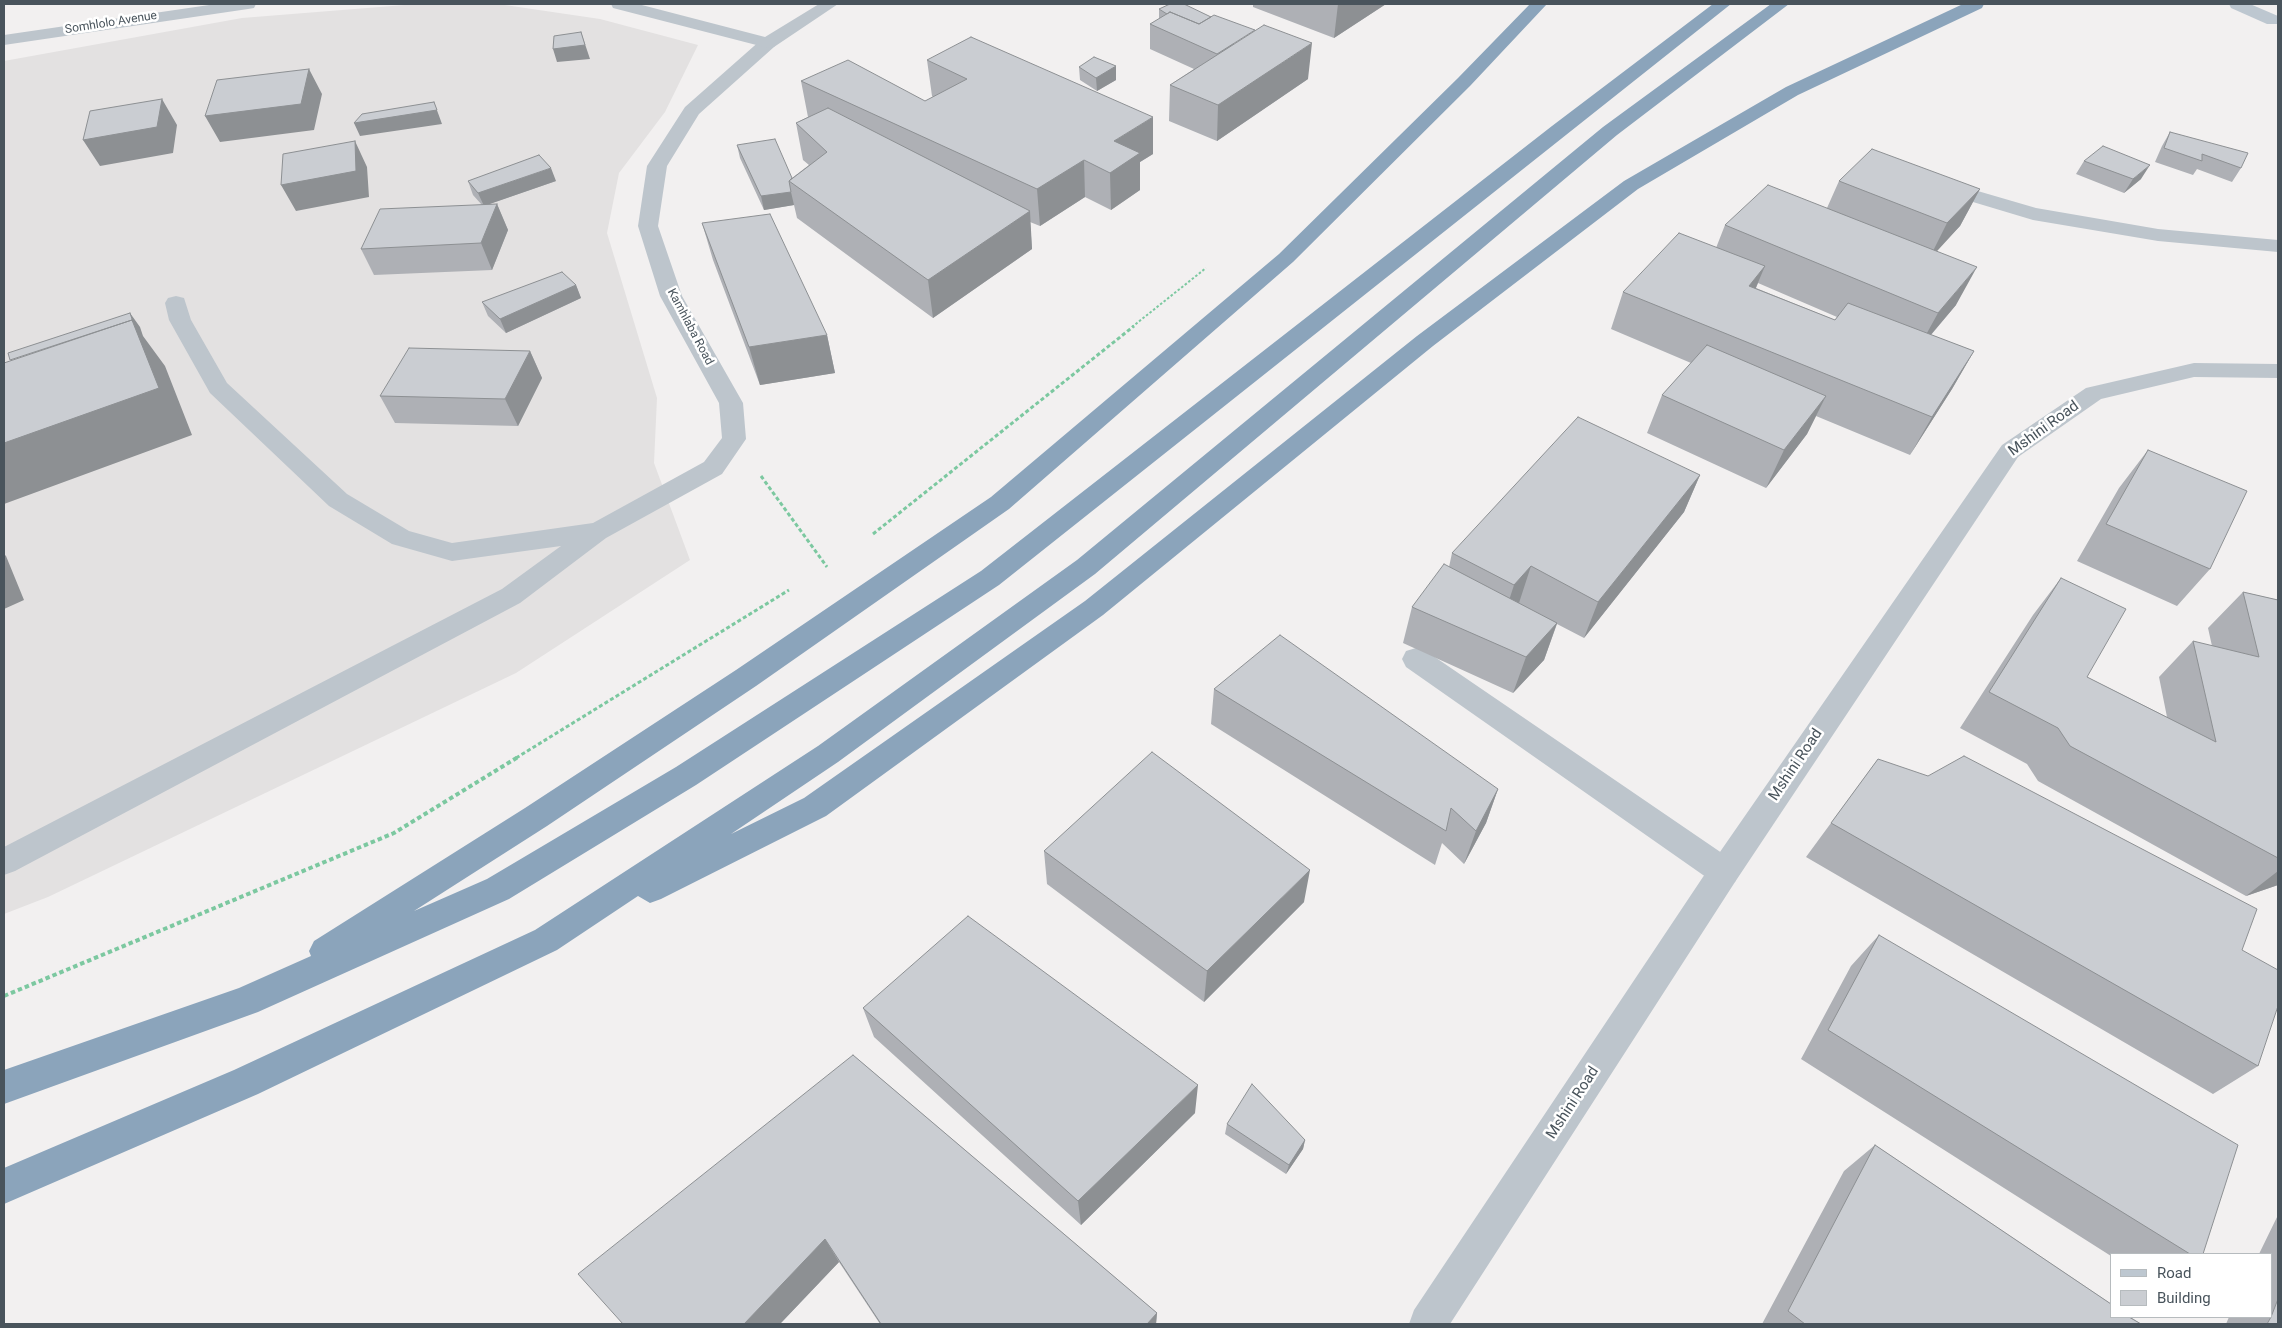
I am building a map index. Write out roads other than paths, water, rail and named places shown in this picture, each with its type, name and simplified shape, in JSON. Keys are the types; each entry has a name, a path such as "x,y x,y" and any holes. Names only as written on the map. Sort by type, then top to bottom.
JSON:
{"highway":[{"path":"246,1001 536,817 666,731 1000,503 1286,258 1464,82 1539,4"},
{"path":"4,1087 246,1001 498,889 686,776 990,578 1543,142 1723,4"},
{"path":"546,940 828,754 1086,567 1610,131 1782,4"},
{"path":"4,1186 246,1082 546,940 815,807 1094,608 1425,341 1631,185 1792,91 1976,4"}],"street":[{"name":"Somhlolo Avenue","path":"4,40 195,7 248,4"},
{"path":"619,4 768,42"},
{"name":"Kamhlaba Road","path":"597,532 713,468 734,439 731,403 671,296 648,226 657,166 692,111 768,42 830,4"},
{"path":"2237,4 2276,19"},
{"path":"1922,180 2033,214 2158,235 2278,246"},
{"path":"176,303 180,320 218,388 338,500 401,538 452,552 597,532"},
{"name":"Mshini Road","path":"1428,1324 1724,872 2010,450 2094,393 2194,370 2278,371"},
{"path":"4,862 511,596 597,532"},
{"path":"1416,659 1724,872"}]}
